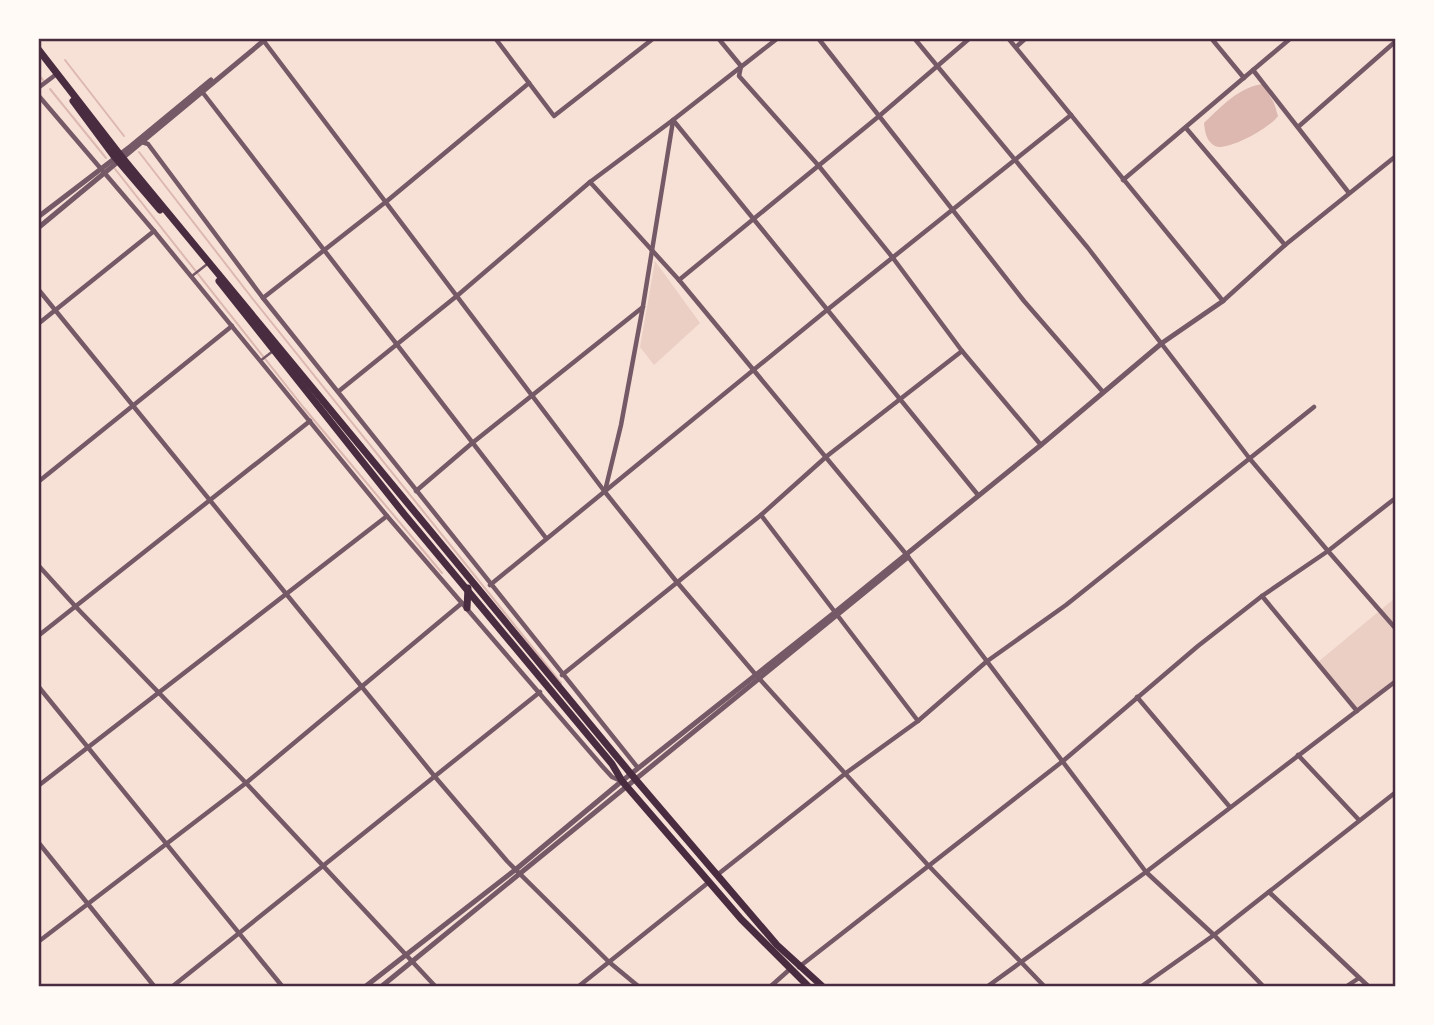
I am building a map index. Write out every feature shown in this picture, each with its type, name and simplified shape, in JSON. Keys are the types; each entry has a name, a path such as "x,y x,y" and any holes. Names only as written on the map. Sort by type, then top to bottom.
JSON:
{"highway":[{"path":"38,49 119,158 636,774 717,875 777,945 822,986"},
{"path":"38,57 270,353 468,588 612,764 625,784 709,882 789,970 808,986"},
{"path":"464,606 468,588"}],"street":[{"path":"495,38 554,116 654,38"},
{"path":"718,38 741,66"},
{"path":"338,391 458,295 590,182 778,38"},
{"path":"818,38 1024,301 1102,392"},
{"path":"914,38 1088,248 1251,459 1395,629"},
{"path":"679,280 970,38"},
{"path":"1008,38 1223,301"},
{"path":"1016,47 1026,38"},
{"path":"1212,38 1244,78"},
{"path":"1123,180 1290,38"},
{"path":"38,217 102,172 264,39 605,492 676,581 758,677 927,864 1044,986"},
{"path":"1298,127 1395,40"},
{"path":"741,66 738,76 818,165 893,258 962,351 1041,446"},
{"path":"1253,70 1349,193"},
{"path":"38,88 54,76"},
{"path":"263,298 387,201 529,83"},
{"path":"119,158 144,142 201,90"},
{"path":"201,90 546,538"},
{"path":"38,95 193,275 387,516 602,766 612,777 625,784"},
{"path":"490,585 1071,115"},
{"path":"673,120 978,495"},
{"path":"605,492 621,425 643,306 673,120"},
{"path":"1186,128 1285,246"},
{"path":"131,146 144,142"},
{"path":"144,142 263,298 562,675 636,774"},
{"path":"382,986 636,774 1041,446 1163,342 1223,301 1395,156"},
{"path":"38,228 94,182 102,172"},
{"path":"590,182 679,280 907,555 1146,872 1214,934 1263,986"},
{"path":"38,324 154,231"},
{"path":"193,275 203,267"},
{"path":"38,289 436,778 517,873 638,986"},
{"path":"416,491 643,306"},
{"path":"38,482 232,326"},
{"path":"562,675 761,515 827,456 962,351"},
{"path":"262,360 270,353"},
{"path":"717,875 846,773 918,721 986,662 1066,604 1314,407"},
{"path":"38,636 310,421"},
{"path":"799,967 927,864 1063,761 1262,596 1328,551 1393,500"},
{"path":"761,515 918,721"},
{"path":"38,786 387,516"},
{"path":"38,565 435,986"},
{"path":"1262,596 1357,710"},
{"path":"38,942 246,783 464,606"},
{"path":"636,774 758,677"},
{"path":"988,986 1146,872 1395,681"},
{"path":"38,686 282,986"},
{"path":"173,986 540,692"},
{"path":"1137,697 1229,807"},
{"path":"1298,755 1359,820"},
{"path":"1142,986 1269,892 1395,792"},
{"path":"38,842 154,986"},
{"path":"366,986 517,873"},
{"path":"579,986 709,882"},
{"path":"1269,892 1368,986"},
{"path":"771,986 789,970"},
{"path":"1347,986 1359,978"}],"shaded area":[{"path":"1263,84 1278,116 1274,121 1238,142 1221,147 1212,144 1206,136 1204,123 1239,93"},
{"path":"655,261 700,323 654,365 640,347"},
{"path":"1395,598 1395,681 1357,711 1318,662"}],"waterway":[{"path":"65,60 124,136"},
{"path":"38,74 43,80"},
{"path":"50,89 106,158"},
{"path":"139,152 252,298 561,683"},
{"path":"115,169 304,408 442,573"}]}
